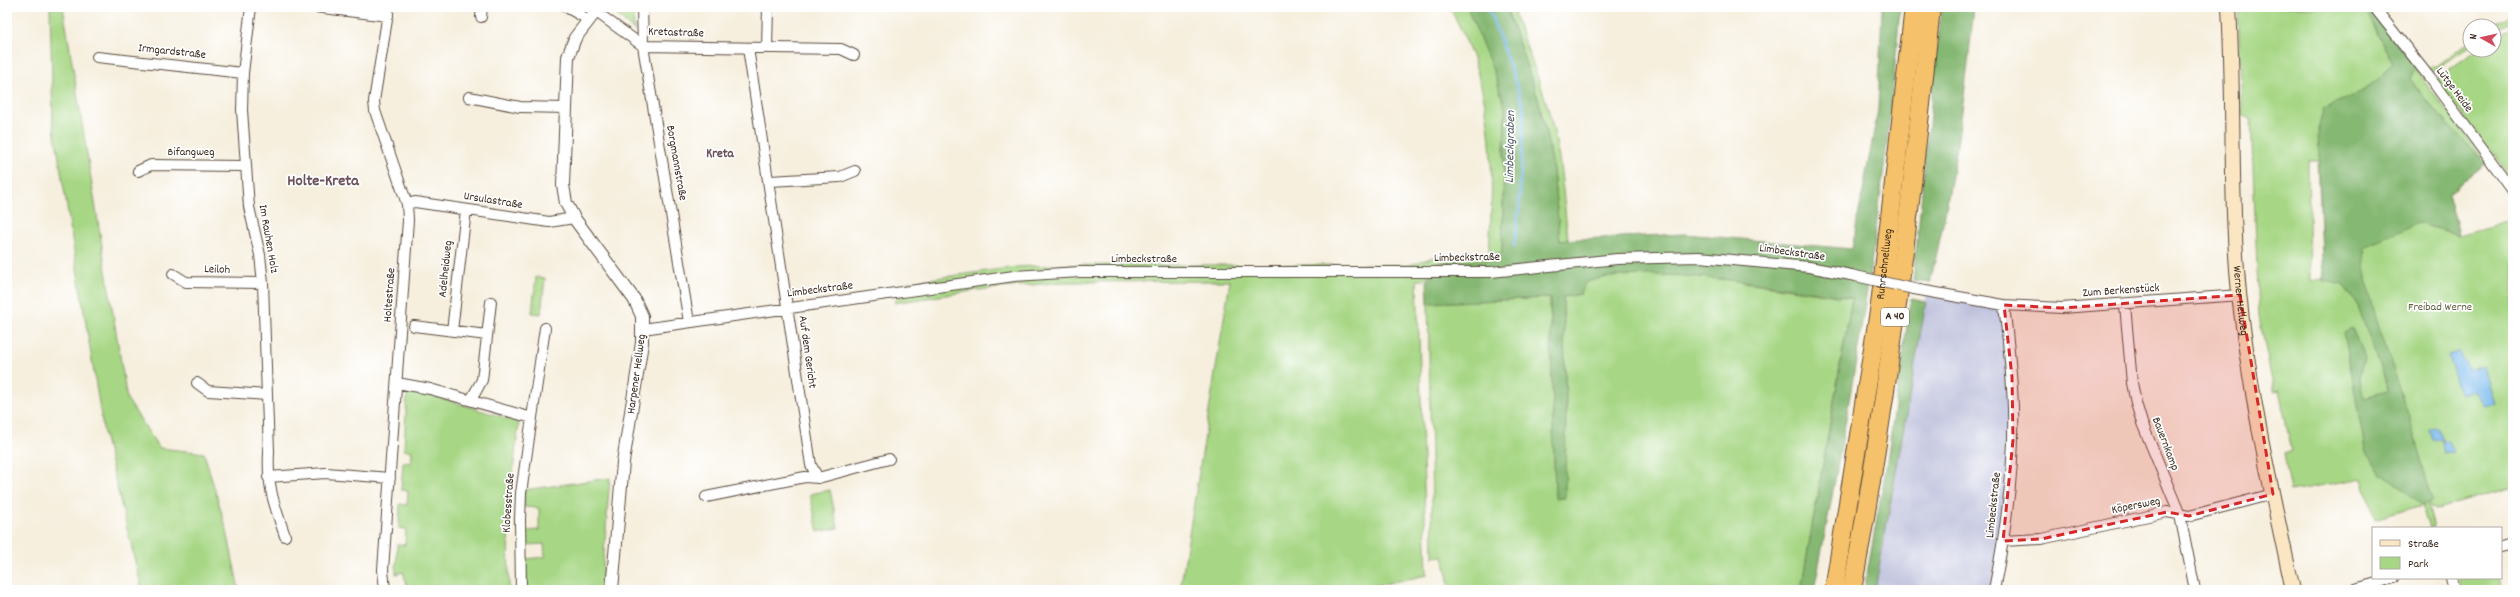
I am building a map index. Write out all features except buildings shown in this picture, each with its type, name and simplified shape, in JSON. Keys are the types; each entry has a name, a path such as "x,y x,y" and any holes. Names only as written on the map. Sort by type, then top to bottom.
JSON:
{"highway":[{"name":"Ruhrschnellweg","path":"1834,590 1880,305 1914,7"},
{"name":"Ruhrschnellweg","path":"1852,590 1874,462 1900,279 1931,7"}],"main road":[{"name":"Werner Hellweg","path":"2229,7 2240,295 2246,347 2273,494 2293,590"}],"street":[{"name":"Im Rauhen Holz","path":"251,7 243,73 242,110 244,166 252,225 260,255 263,283 268,476 270,489 285,536"},
{"path":"315,7 388,11"},
{"path":"566,7 594,13"},
{"name":"Borgmannstraße","path":"642,7 642,46 689,322"},
{"path":"767,48 768,7"},
{"name":"Lütge Heide","path":"2374,7 2430,78 2513,191"},
{"name":"Holtestraße","path":"385,590 383,581 397,383 407,204 375,111 374,101 388,11"},
{"name":"Kretastraße","path":"594,13 642,46 841,49 854,55"},
{"name":"Harpener Hellweg","path":"594,13 575,38 568,57 564,191 566,204 574,218 634,299 642,316 643,329 624,462 612,590"},
{"name":"Auf dem Gericht","path":"748,48 770,181 811,465 818,478"},
{"name":"Irmgardstraße","path":"97,57 243,73"},
{"path":"468,97 520,107 566,108"},
{"name":"Bifangweg","path":"138,171 151,165 244,166"},
{"path":"770,181 840,177 855,171"},
{"name":"Ursulastraße","path":"407,204 416,202 549,222 574,218"},
{"name":"Adelheidweg","path":"452,331 466,210"},
{"name":"Limbeckstraße","path":"643,329 787,307 1014,276 1080,272 1491,272 1617,259 1699,257 1809,267 1914,289 2004,305 2013,409 2011,480 2004,541 1994,590"},
{"name":"Leiloh","path":"173,274 186,282 263,283"},
{"name":"Zum Berkenstück","path":"2004,305 2062,308 2125,305 2240,295"},
{"path":"471,400 482,380 491,302"},
{"name":"Bauernkamp","path":"2125,305 2132,383 2136,403 2147,436 2180,515 2195,590"},
{"path":"414,326 487,335"},
{"name":"Klobesstraße","path":"521,590 520,519 532,418 545,328"},
{"path":"197,383 208,391 267,395"},
{"path":"397,383 471,400 532,418"},
{"path":"706,497 805,477 818,478 890,459"},
{"path":"268,476 326,473 390,478"},
{"name":"Köpersweg","path":"2004,541 2041,539 2167,512 2188,516 2273,494"},
{"path":"2502,547 2513,544"},
{"path":"2352,590 2390,579"},
{"path":"2451,579 2454,590"}],"highlighted area":[{"path":"2240,295 2273,494 2189,516 2167,512 2041,539 2003,541 2013,440 2012,377 2004,305 2062,308"}],"shaded area":[{"path":"1927,292 2004,305 2013,440 1994,590 1875,590"}],"green space":[{"path":"50,7 63,7 127,399 159,448 204,453 227,531 239,590 142,590 104,434 53,122"},
{"path":"613,7 633,7 634,31 611,9"},
{"path":"1449,7 1467,7 1470,11 1497,80 1505,109 1502,254 1490,260 1440,262 1424,280 1417,280 1427,575 1374,586 1374,590 1180,590 1230,281 1064,282 978,290 894,303 908,282 1016,267 1053,265 1409,265 1437,256 1489,255 1491,222 1491,158 1484,97 1476,67 1464,37"},
{"path":"1467,7 1506,7 1539,101 1552,161 1560,240 1685,234 1852,249 1878,110 1882,7 1900,7 1886,154 1866,300 1814,590 1801,590 1852,298 1725,279 1649,275 1616,276 1592,280 1585,283 1581,294 1563,297 1566,405 1565,498 1555,498 1550,298 1428,303 1427,280 1439,262 1490,260 1489,255 1502,253 1505,109 1497,80"},
{"path":"1506,7 1512,7 1546,100 1559,158 1568,239 1560,240 1552,161 1539,101"},
{"path":"1941,7 1974,7 1957,146 1945,215 1930,283 1913,281"},
{"name":"Freibad Werne","path":"2238,7 2371,7 2420,71 2416,70 2486,163 2448,194 2459,235 2513,220 2513,487 2434,510 2428,504 2434,527 2429,527 2422,505 2375,519 2363,478 2291,491 2284,454 2292,451 2279,390 2274,391 2259,316 2251,118 2242,114","holes":["2308,161 2318,161 2323,279 2310,281"]},
{"path":"2364,7 2369,7 2415,68 2410,79 2450,128 2486,163 2448,194 2459,235 2417,223 2364,247 2365,266 2372,303 2405,406 2433,501 2423,505 2381,473 2365,450 2344,332 2352,328 2364,358 2359,379 2364,397 2388,391 2357,303 2343,285 2323,281 2318,129 2324,108 2365,90 2393,64"},
{"path":"2513,15 2513,21 2502,27 2502,20"},
{"path":"2513,28 2513,180 2435,79 2465,58 2502,58 2502,34"},
{"path":"2462,47 2462,51 2432,72 2427,67 2437,66"},
{"path":"1640,274 1696,275 1852,298 1801,590 1450,590 1443,556 1433,557 1428,303 1550,298 1555,498 1564,498 1566,405 1563,297 1581,294 1585,282 1598,278"},
{"path":"536,277 545,278 541,314 532,313"},
{"path":"1911,299 1926,302 1875,590 1864,590 1885,474"},
{"path":"407,393 427,394 519,422 508,512 509,590 402,590 408,588 403,572 396,574 397,544 405,545 406,529 399,528 400,504 407,505 408,491 401,490 403,462 411,463 412,451 404,450"},
{"path":"610,478 601,590 526,590 525,559 545,557 544,544 525,545 524,531 539,530 539,508 524,507 524,490"},
{"path":"830,490 838,528 818,532 810,494"},
{"path":"2459,579 2499,579 2502,590 2462,590"}],"water":[{"path":"2459,352 2469,370 2484,366 2495,404 2484,407 2474,390 2460,394 2448,355"},
{"path":"2437,426 2444,442 2447,441 2453,452 2444,454 2441,439 2433,441 2430,429"}],"waterway":[{"name":"Limbeckgraben","path":"1488,7 1515,80 1524,110 1519,209 1514,246"}],"district":[{"name":"Kreta","path":"720,154"},
{"name":"Holte-Kreta","path":"323,181"}]}
